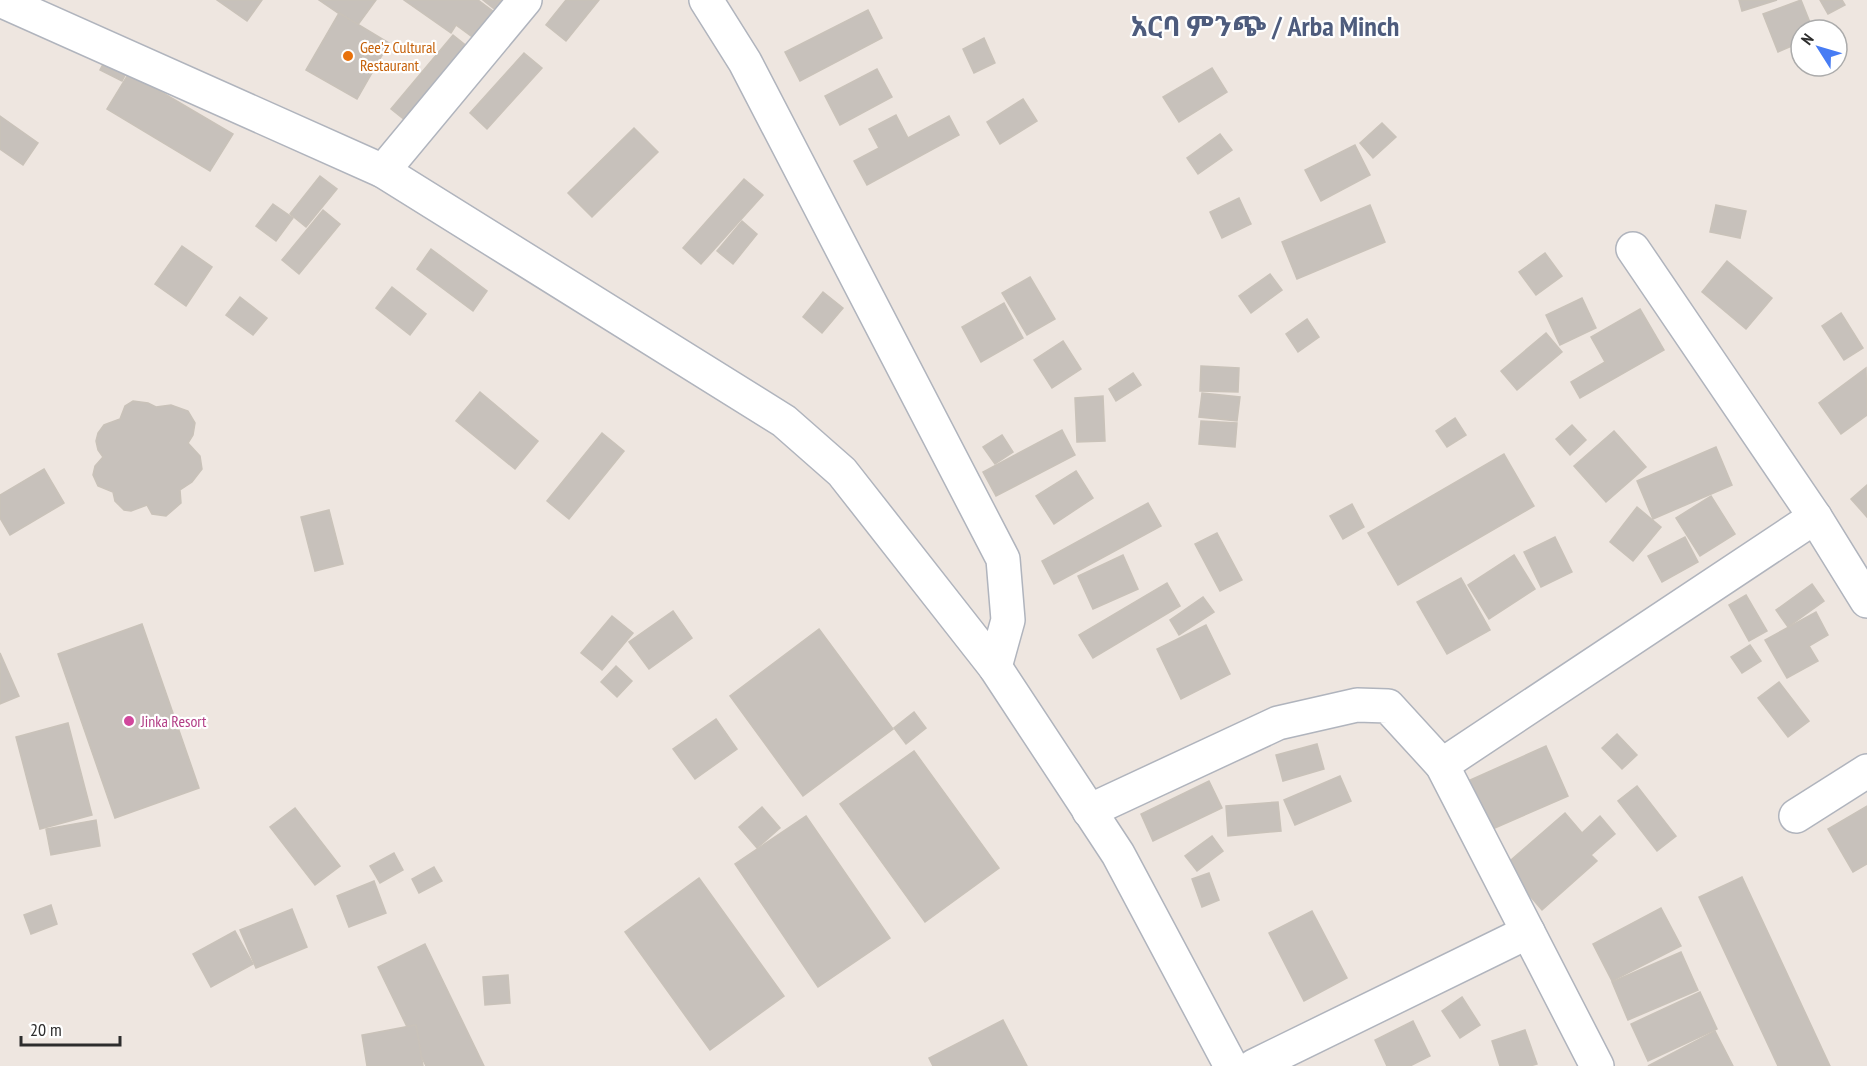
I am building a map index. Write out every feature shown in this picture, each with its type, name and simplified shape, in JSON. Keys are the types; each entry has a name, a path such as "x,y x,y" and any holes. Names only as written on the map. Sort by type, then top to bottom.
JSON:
{"street":[{"path":"383,171 525,0"},
{"path":"706,0 746,62 1003,559 1008,620 995,667"},
{"path":"4,1 383,171 784,421 842,472 995,667 1118,854 1231,1066"},
{"path":"1633,249 1815,517 1867,601"},
{"path":"1442,765 1815,517"},
{"path":"1089,811 1278,723 1357,705 1388,706 1442,765 1597,1066"},
{"path":"1796,816 1867,771"},
{"path":"1254,1066 1528,933"}],"building":[{"path":"217,0 262,0 247,21"},
{"path":"319,0 376,0 357,26"},
{"path":"404,0 478,0 494,12 475,39 456,25 451,33"},
{"path":"483,0 509,0 498,12"},
{"path":"566,0 599,0 566,41 546,25"},
{"path":"1739,0 1777,0 1742,11"},
{"path":"1801,0 1808,18 1789,18 1789,47 1778,52 1763,14"},
{"path":"1820,0 1842,0 1845,5 1828,14"},
{"path":"868,10 882,38 800,81 785,52"},
{"name":"Gee'z Cultural Restaurant","path":"339,13 389,43 357,99 306,70"},
{"path":"453,35 468,47 406,121 391,109"},
{"path":"984,38 995,63 974,73 963,49"},
{"path":"524,53 542,68 487,129 470,113"},
{"path":"108,55 130,66 122,81 100,70"},
{"path":"1212,68 1227,92 1179,122 1163,97"},
{"path":"877,69 892,97 840,125 825,96"},
{"path":"129,73 233,134 210,171 107,109"},
{"path":"1023,99 1037,121 1000,144 987,122"},
{"path":"896,115 908,138 949,116 959,135 867,185 854,161 879,148 869,129"},
{"path":"0,116 38,143 23,165 0,149"},
{"path":"1382,123 1396,137 1373,158 1360,143"},
{"path":"634,128 658,152 592,217 568,193"},
{"path":"1220,134 1232,150 1198,174 1187,158"},
{"path":"1355,145 1370,175 1321,201 1305,170"},
{"path":"320,176 337,189 306,227 290,214"},
{"path":"744,179 763,195 701,264 683,248"},
{"path":"1239,198 1251,224 1222,238 1210,212"},
{"path":"273,204 293,218 276,241 256,226"},
{"path":"1370,205 1385,242 1297,279 1282,242"},
{"path":"1716,205 1746,211 1740,238 1710,232"},
{"path":"323,210 340,224 299,274 282,260"},
{"path":"742,221 757,234 733,264 717,251"},
{"path":"182,246 212,267 186,306 155,284"},
{"path":"431,249 487,291 473,311 417,269"},
{"path":"1545,253 1562,276 1536,295 1519,272"},
{"path":"1727,261 1772,298 1746,329 1702,292"},
{"path":"1270,274 1282,290 1251,313 1239,296"},
{"path":"1030,277 1055,319 1027,335 1002,293"},
{"path":"392,287 426,314 410,335 376,308"},
{"path":"823,292 843,308 822,333 803,317"},
{"path":"240,297 267,318 253,335 226,315"},
{"path":"1582,298 1596,328 1560,345 1546,315"},
{"path":"1004,303 1023,338 981,362 962,327"},
{"path":"1640,309 1664,350 1580,398 1571,382 1605,362 1591,337"},
{"path":"1841,313 1863,348 1844,360 1822,326"},
{"path":"1307,319 1319,337 1298,352 1286,334"},
{"path":"1546,333 1562,352 1517,390 1501,371"},
{"path":"1063,341 1081,369 1052,388 1034,360"},
{"path":"1201,366 1239,368 1238,392 1200,391"},
{"path":"1866,368 1867,415 1841,434 1819,403"},
{"path":"1133,373 1141,385 1116,401 1109,389"},
{"path":"480,392 538,441 515,469 456,421"},
{"path":"1202,393 1240,397 1237,421 1199,417"},
{"path":"1103,396 1105,441 1077,442 1075,398"},
{"path":"133,401 148,403 156,407 171,405 188,411 195,423 193,435 188,443 200,456 202,469 192,482 180,490 181,503 166,516 152,514 147,505 131,511 124,510 115,501 113,492 98,486 93,475 95,466 103,457 96,441 98,433 104,425 120,419 125,406"},
{"path":"1455,418 1466,435 1447,447 1436,431"},
{"path":"1201,421 1237,423 1235,447 1199,444"},
{"path":"1572,425 1586,440 1570,455 1556,439"},
{"path":"1062,430 1075,455 996,496 983,472"},
{"path":"1614,431 1646,467 1606,502 1574,466"},
{"path":"602,433 624,451 569,519 547,501"},
{"path":"1002,435 1013,452 995,464 983,447"},
{"path":"1716,447 1732,485 1653,519 1637,481"},
{"path":"1504,454 1534,506 1398,585 1368,533"},
{"path":"44,469 64,503 10,535 0,518 0,495"},
{"path":"1076,471 1093,498 1054,524 1036,496"},
{"path":"1867,485 1867,517 1851,499"},
{"path":"1711,496 1735,534 1700,556 1676,518"},
{"path":"1148,503 1161,526 1054,584 1042,561"},
{"path":"1352,504 1364,527 1343,539 1330,516"},
{"path":"1637,507 1661,527 1633,561 1610,542"},
{"path":"329,510 343,564 315,571 301,517"},
{"path":"1217,533 1242,580 1220,591 1195,544"},
{"path":"1555,537 1572,572 1541,587 1524,552"},
{"path":"1685,537 1698,562 1662,582 1648,556"},
{"path":"1123,555 1138,589 1093,609 1078,576"},
{"path":"1514,555 1535,589 1489,619 1468,585"},
{"path":"1461,578 1490,630 1447,654 1417,602"},
{"path":"1167,583 1180,606 1093,658 1079,635"},
{"path":"1812,584 1824,601 1788,627 1776,610"},
{"path":"1746,595 1767,631 1749,641 1729,605"},
{"path":"1203,597 1214,612 1179,635 1170,620"},
{"path":"673,611 692,638 649,669 629,642"},
{"path":"1816,612 1828,635 1809,646 1818,661 1787,678 1765,640"},
{"path":"612,616 633,633 602,670 581,653"},
{"name":"Jinka Resort","path":"142,624 199,788 115,818 58,654"},
{"path":"1206,625 1230,674 1181,699 1157,649"},
{"path":"819,629 893,729 803,796 730,696"},
{"path":"1750,645 1761,661 1742,673 1731,657"},
{"path":"0,653 19,696 0,704"},
{"path":"616,666 632,681 617,697 601,682"},
{"path":"1779,682 1809,721 1788,737 1758,698"},
{"path":"914,712 926,728 906,744 894,728"},
{"path":"716,719 737,749 695,779 673,749"},
{"path":"68,723 92,815 40,829 16,737"},
{"path":"1617,734 1637,755 1622,769 1602,748"},
{"path":"1317,744 1324,769 1283,781 1276,755"},
{"path":"1546,746 1568,796 1488,831 1466,782"},
{"path":"914,751 999,868 925,922 840,804"},
{"path":"1340,776 1351,801 1295,825 1284,800"},
{"path":"1209,781 1222,808 1153,841 1141,814"},
{"path":"1637,786 1676,836 1657,851 1618,801"},
{"path":"1278,802 1281,831 1228,836 1226,806"},
{"path":"1867,806 1867,864 1853,872 1828,829"},
{"path":"762,807 780,828 757,848 739,827"},
{"path":"295,808 340,866 315,885 270,827"},
{"path":"1565,813 1582,833 1600,816 1615,834 1591,855 1597,861 1542,910 1504,866"},
{"path":"806,816 890,938 818,987 735,864"},
{"path":"96,820 100,846 51,855 46,829"},
{"path":"1212,836 1223,851 1197,871 1185,856"},
{"path":"394,853 403,870 380,883 370,866"},
{"path":"434,867 442,881 419,893 412,879"},
{"path":"1209,873 1219,900 1202,907 1192,879"},
{"path":"1742,877 1830,1066 1778,1066 1699,897"},
{"path":"699,878 784,996 710,1050 625,932"},
{"path":"374,881 386,913 349,927 337,896"},
{"path":"51,905 57,924 31,934 24,915"},
{"path":"1661,908 1681,946 1612,981 1593,944"},
{"path":"292,909 307,947 256,968 240,930"},
{"path":"1312,911 1347,978 1304,1001 1269,933"},
{"path":"235,931 253,964 211,987 193,954"},
{"path":"425,944 484,1066 426,1066 378,967"},
{"path":"1681,952 1698,990 1628,1020 1612,982"},
{"path":"508,975 510,1003 485,1005 483,977"},
{"path":"1700,992 1717,1029 1648,1061 1631,1024"},
{"path":"1462,997 1480,1025 1460,1038 1442,1011"},
{"path":"1003,1020 1027,1066 933,1066 929,1058"},
{"path":"1413,1021 1430,1056 1410,1066 1387,1066 1375,1040"},
{"path":"416,1025 423,1066 367,1066 362,1035"},
{"path":"1525,1030 1537,1064 1500,1066 1492,1041"},
{"path":"1715,1031 1733,1066 1648,1066"}],"place":[{"name":"Gee'z Cultural Restaurant","path":"348,56"},
{"name":"Jinka Resort","path":"129,721"}],"district":[{"name":"አርባ ምንጭ / Arba Minch","path":"1265,25"}]}
